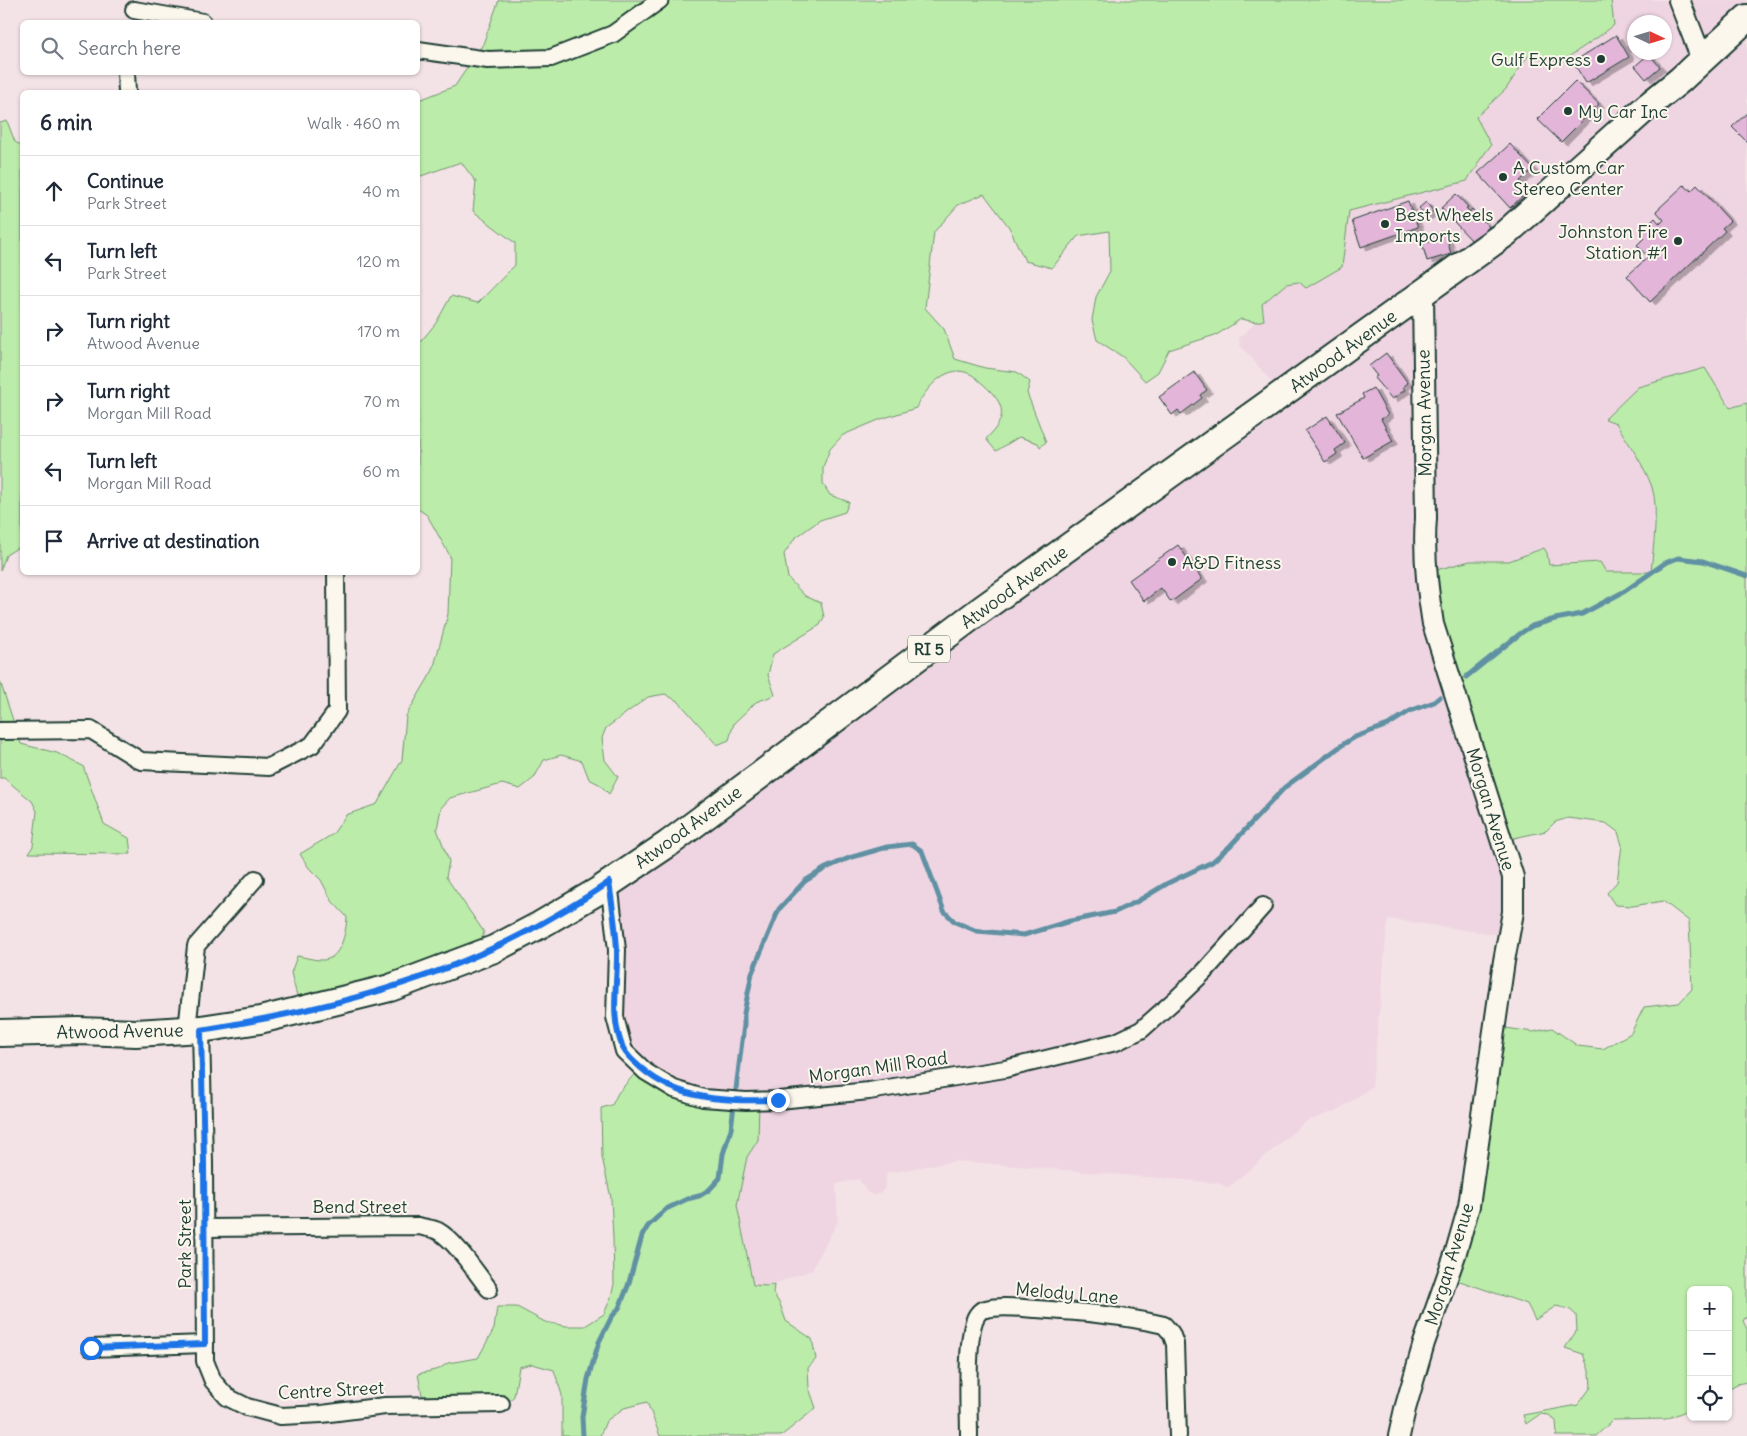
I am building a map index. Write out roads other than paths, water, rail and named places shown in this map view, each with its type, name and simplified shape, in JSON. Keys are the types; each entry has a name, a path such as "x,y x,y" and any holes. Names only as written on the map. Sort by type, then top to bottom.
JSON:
{"main road":[{"name":"Atwood Avenue","path":"0,1032 79,1031 136,1033 194,1030 260,1020 381,990 494,949 540,925 598,891 668,844 978,612 1506,233 1747,18"}],"street":[{"path":"420,50 488,60 550,58 612,34 660,0"},
{"path":"1679,0 1702,59"},
{"path":"134,11 190,20"},
{"path":"126,75 127,90"},
{"name":"Morgan Avenue","path":"1399,1436 1404,1410 1424,1343 1456,1255 1469,1206 1504,961 1513,912 1513,877 1433,624 1427,585 1424,540 1426,511 1423,294"},
{"path":"0,731 91,730 141,761 269,767 312,745 337,710 336,575"},
{"name":"Park Street","path":"205,1344 204,1228 194,1030 196,946 255,879"},
{"name":"Morgan Mill Road","path":"609,882 617,950 615,1017 624,1051 646,1072 674,1089 703,1098 746,1101 778,1100 879,1090 1005,1069 1116,1042 1141,1030 1177,998 1204,972 1263,906"},
{"name":"Bend Street","path":"204,1228 419,1226 440,1232 451,1242 489,1289"},
{"name":"Melody Lane","path":"969,1436 968,1386 971,1334 974,1320 978,1313 985,1309 1011,1307 1082,1312 1164,1325 1171,1334 1175,1344 1178,1436"},
{"path":"91,1348 205,1344"},
{"name":"Centre Street","path":"205,1344 205,1361 213,1381 227,1397 247,1407 281,1416 322,1414 385,1406 501,1404"}],"waterway":[{"path":"1466,677 1532,626 1582,614 1625,591 1665,563 1678,558 1703,561 1747,576"},
{"path":"583,1436 582,1417 588,1379 599,1342 611,1318 619,1308 628,1286 642,1236 648,1226 666,1209 687,1199 699,1196 709,1190 720,1178 723,1154 731,1129 744,1013 752,973 779,909 805,881 826,868 849,858 887,847 912,844 922,851 944,911 955,922 977,931 1024,935 1070,921 1115,912 1212,862 1230,846 1285,787 1345,743 1355,737 1388,725 1410,711 1434,702 1440,697"}],"place":[{"name":"Gulf Express","path":"1601,59"},
{"name":"My Car Inc","path":"1568,111"},
{"name":"A Custom Car Stereo Center","path":"1503,177"},
{"name":"Best Wheels Imports","path":"1385,224"},
{"name":"Johnston Fire Station #1","path":"1678,241"},
{"name":"A&D Fitness","path":"1172,562"}]}
